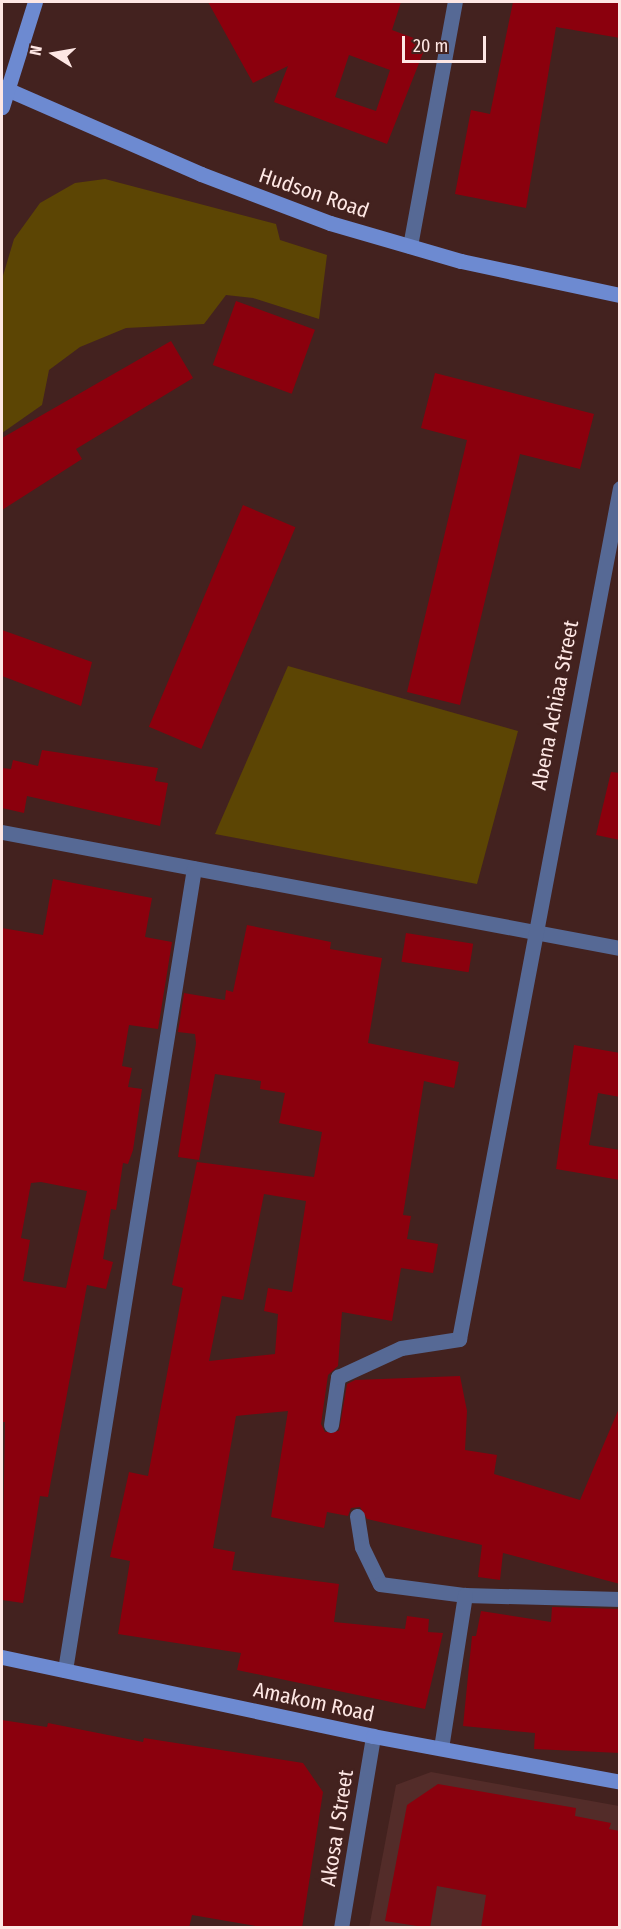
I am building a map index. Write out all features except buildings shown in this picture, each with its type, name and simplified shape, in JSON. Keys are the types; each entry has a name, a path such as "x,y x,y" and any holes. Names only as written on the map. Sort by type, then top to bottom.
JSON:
{"street":[{"path":"2,107 4,88 35,2"},
{"path":"410,246 455,2"},
{"name":"Hudson Road","path":"4,88 248,193 410,246 620,295"},
{"name":"Abena Achiaa Street","path":"331,1425 338,1377 401,1348 459,1339 533,931 620,488"},
{"path":"2,832 620,948"},
{"path":"64,1670 194,868"},
{"path":"357,1516 362,1547 380,1584 465,1595 620,1599"},
{"path":"441,1748 465,1595"},
{"name":"Amakom Road","path":"2,1657 373,1736 620,1782"},
{"name":"Akosa I Street","path":"341,1928 373,1736"}],"shaded area":[{"path":"105,179 276,224 280,240 327,255 319,319 253,298 226,295 204,324 126,328 80,347 49,370 42,405 2,433 2,279 14,239 40,203 75,183"},
{"path":"288,666 518,731 477,884 215,834"},
{"path":"431,1772 619,1806 619,1927 369,1928 396,1785"}]}
